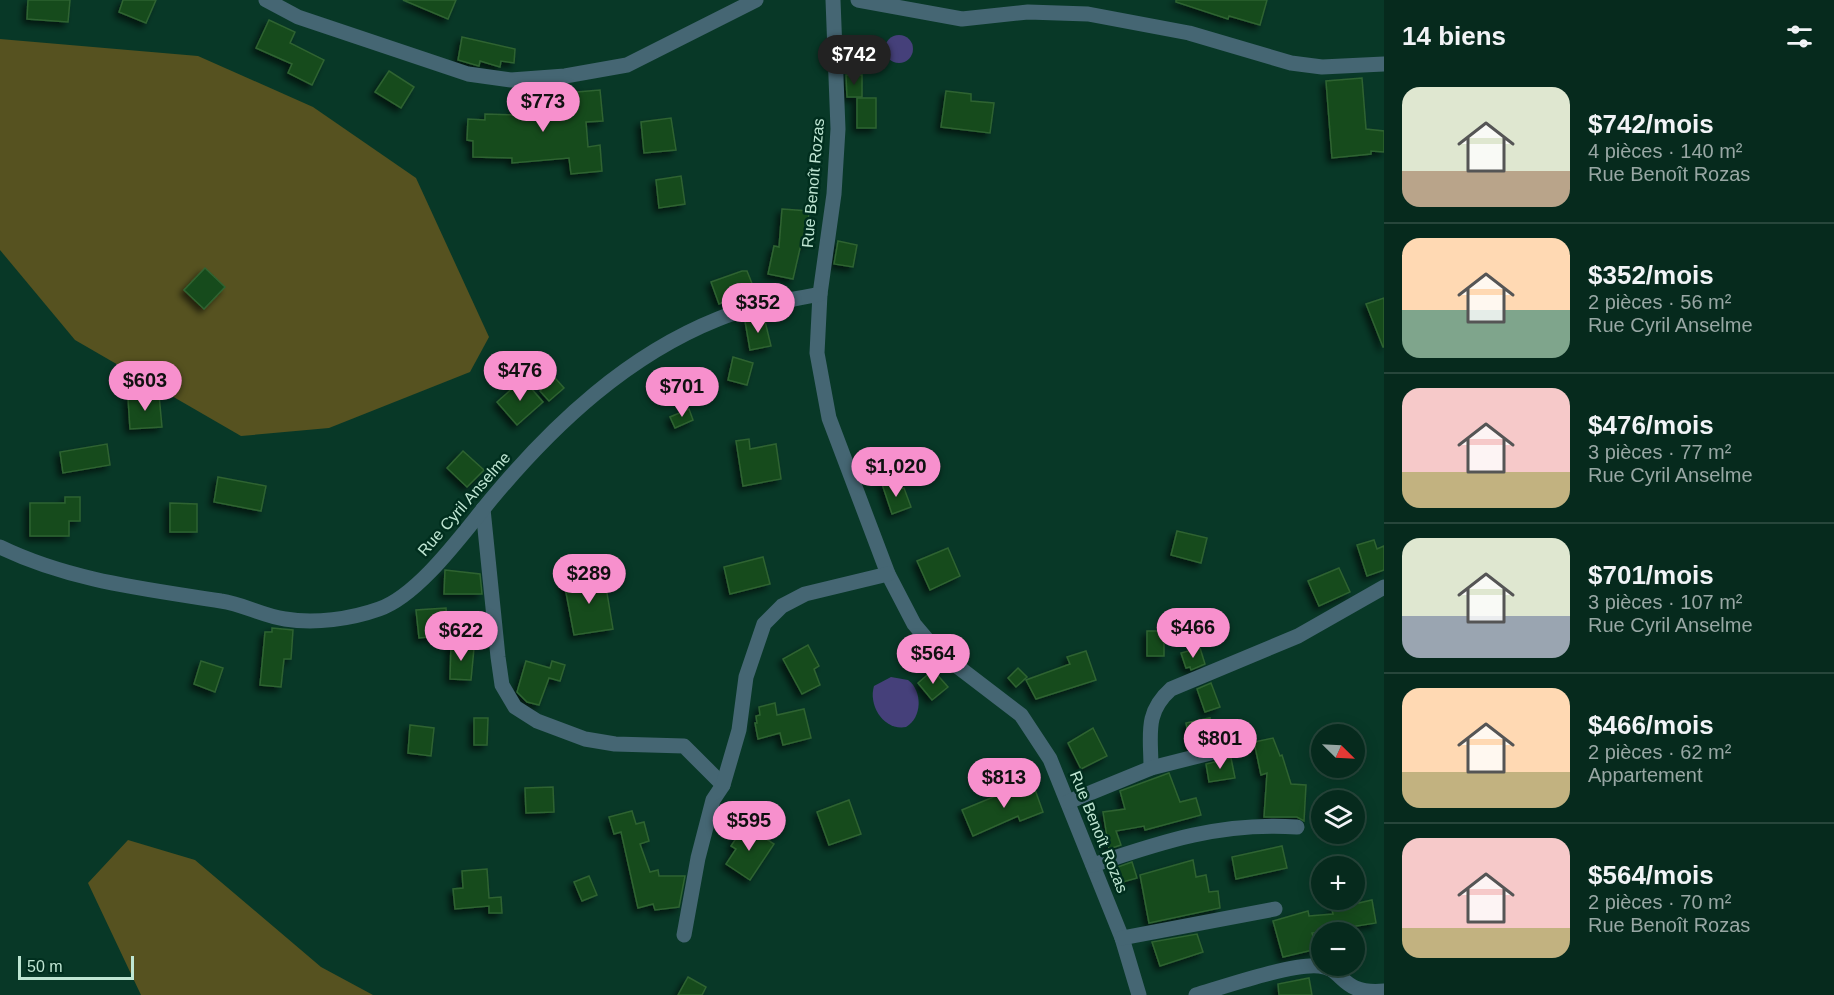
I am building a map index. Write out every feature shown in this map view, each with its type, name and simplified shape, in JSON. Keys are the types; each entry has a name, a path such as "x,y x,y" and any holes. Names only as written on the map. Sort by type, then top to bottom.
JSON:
{"street":[{"path":"266,0 298,17 468,74 511,80 565,76 627,65 756,0"},
{"name":"Rue Benoît Rozas","path":"833,0 838,129 834,194 820,294 817,353 829,418 888,574 914,624 936,650 1021,715 1050,759 1122,938 1139,995"},
{"path":"858,0 962,19 1028,12 1088,14 1189,33 1291,63 1322,67 1384,64"},
{"name":"Rue Cyril Anselme","path":"0,547 28,560 72,574 228,602 285,620 308,621 368,613 395,600 439,563 536,449 579,406 648,353 720,318 753,307 820,294"},
{"path":"483,509 502,685 515,706 537,721 585,739 615,744 684,746 723,784"},
{"path":"684,935 713,800 723,784 738,730 746,677 764,624 782,606 805,594 888,574"},
{"path":"1151,768 1151,713 1159,700 1171,689 1298,636 1384,587"},
{"path":"1068,802 1151,768 1242,745"},
{"path":"1093,865 1180,836 1257,826 1297,827"},
{"path":"1122,938 1275,909"},
{"path":"1196,995 1280,972 1317,965 1334,972 1347,988 1372,994 1384,991"}],"shaded area":[{"path":"899,35 909,39 913,49 909,59 899,63 889,59 885,49 889,39"},
{"path":"0,39 198,56 313,107 416,178 489,337 470,372 329,428 241,436 75,340 0,250"},
{"path":"891,677 908,680 918,697 918,711 906,727 891,725 885,721 873,701 874,686"},
{"path":"128,840 195,860 321,967 373,995 141,995 88,883"}],"building":[{"path":"28,0 70,0 68,22 27,19"},
{"path":"123,0 156,0 146,23 119,12"},
{"path":"403,0 456,0 448,19"},
{"path":"1176,0 1267,0 1260,25 1229,16 1228,19 1176,2"},
{"path":"269,20 295,32 290,43 324,60 312,85 288,73 292,64 256,48"},
{"path":"462,37 515,49 514,63 501,61 500,67 480,61 479,66 458,60"},
{"path":"389,71 414,87 401,108 375,92"},
{"path":"846,75 862,75 862,97 847,97"},
{"path":"1362,78 1366,129 1384,131 1384,152 1371,151 1371,154 1332,158 1326,81"},
{"path":"600,90 603,121 586,122 588,147 600,145 602,171 571,174 569,158 512,163 512,158 473,157 473,141 467,140 468,119 485,120 485,114 516,115 516,108 566,103 565,93"},
{"path":"946,91 971,94 971,101 994,103 990,133 941,127"},
{"path":"857,98 876,98 876,128 857,128"},
{"path":"671,118 676,150 644,153 641,122"},
{"path":"681,176 685,204 659,208 656,180"},
{"path":"782,209 809,211 806,245 801,244 793,279 768,274 774,246 779,247"},
{"path":"838,241 857,245 853,267 834,264"},
{"path":"205,268 225,287 204,309 184,290"},
{"path":"747,271 755,291 719,304 711,282"},
{"path":"1384,298 1384,347 1383,347 1366,304"},
{"path":"764,317 771,346 750,350 745,321"},
{"path":"733,357 753,363 747,385 728,380"},
{"path":"555,378 564,388 549,401 540,391"},
{"path":"523,379 543,402 517,425 497,402"},
{"path":"159,395 162,427 130,429 128,398"},
{"path":"689,409 693,420 675,428 670,417"},
{"path":"749,439 750,449 776,444 781,479 743,486 736,441"},
{"path":"107,444 110,465 63,473 60,452"},
{"path":"463,451 484,470 467,487 447,468"},
{"path":"218,477 266,486 261,511 214,502"},
{"path":"893,480 896,489 904,488 911,507 892,514 882,484"},
{"path":"65,497 80,497 80,521 69,521 69,536 30,536 30,503 65,503"},
{"path":"170,503 197,504 197,532 170,532"},
{"path":"1177,531 1207,538 1201,563 1171,555"},
{"path":"1374,540 1377,549 1384,546 1384,570 1367,576 1357,545"},
{"path":"948,548 960,576 930,590 917,561"},
{"path":"763,557 770,584 730,594 724,567"},
{"path":"1339,568 1350,592 1319,606 1308,581"},
{"path":"445,570 480,574 482,594 444,594"},
{"path":"604,575 613,629 574,635 564,582"},
{"path":"446,608 448,635 419,638 416,610"},
{"path":"272,628 293,630 291,659 284,659 281,687 260,685 265,632 272,632"},
{"path":"1147,631 1164,631 1164,656 1147,656"},
{"path":"451,644 474,648 471,680 450,679"},
{"path":"808,645 819,666 814,669 820,685 802,694 783,659"},
{"path":"1200,648 1205,664 1191,670 1190,667 1186,668 1181,653"},
{"path":"1086,651 1096,680 1036,699 1026,680 1070,664 1067,657"},
{"path":"201,661 223,668 215,692 194,684"},
{"path":"526,661 550,668 552,661 565,665 560,681 549,678 539,705 527,702 517,692"},
{"path":"1018,668 1027,677 1016,687 1008,678"},
{"path":"933,670 948,687 932,700 918,683"},
{"path":"1211,683 1220,707 1205,712 1197,689"},
{"path":"775,703 777,715 804,709 811,738 783,745 780,733 758,739 755,723 757,723 756,716 760,715 759,707"},
{"path":"474,718 488,718 487,745 474,745"},
{"path":"1210,718 1215,742 1191,748 1186,723"},
{"path":"410,725 434,728 431,756 408,753"},
{"path":"1093,728 1107,756 1081,769 1068,743"},
{"path":"1273,738 1280,756 1282,755 1291,784 1306,785 1304,821 1297,817 1264,817 1267,773 1261,775 1254,742"},
{"path":"1231,758 1235,778 1209,782 1206,764"},
{"path":"1169,773 1180,802 1196,798 1201,815 1145,830 1144,826 1116,831 1121,845 1109,849 1103,812 1125,809 1120,791"},
{"path":"1032,781 1043,812 1020,821 1018,816 973,836 962,810"},
{"path":"553,787 554,812 526,813 525,788"},
{"path":"849,800 861,834 829,845 817,812"},
{"path":"632,811 636,824 644,822 649,841 640,844 650,872 658,870 659,876 685,876 679,907 655,910 653,904 638,908 621,832 614,834 609,817"},
{"path":"745,825 774,844 750,880 726,864 736,849 731,846"},
{"path":"1282,846 1287,868 1236,879 1232,857"},
{"path":"1193,860 1196,877 1206,875 1209,892 1218,891 1220,908 1149,923 1140,875"},
{"path":"1132,862 1137,878 1119,883 1115,868"},
{"path":"487,869 489,898 501,897 502,913 489,913 489,906 455,909 453,889 463,888 462,871"},
{"path":"589,876 597,895 582,901 574,882"},
{"path":"1372,900 1376,923 1365,925 1365,922 1311,922 1311,950 1283,957 1273,921 1308,911 1309,916 1333,914 1332,910 1365,910 1365,902"},
{"path":"1197,934 1203,952 1160,966 1152,942"},
{"path":"688,977 706,987 702,995 678,995"},
{"path":"1309,978 1312,995 1279,995 1278,984"}]}
